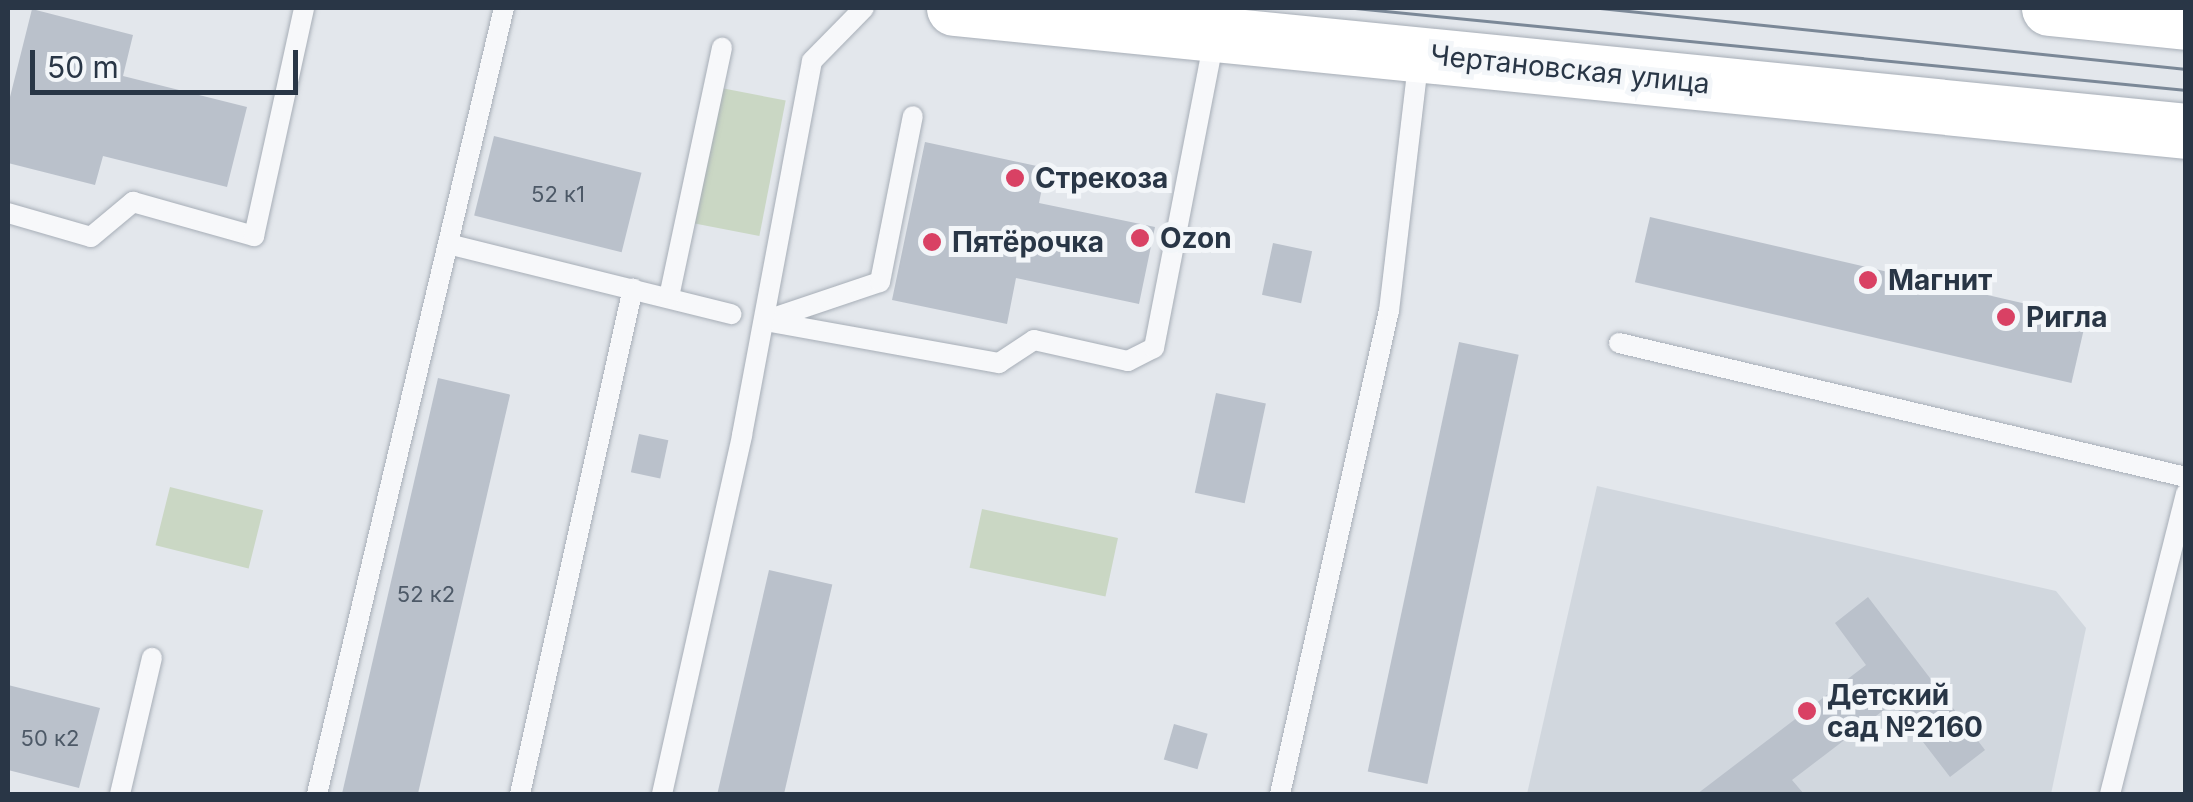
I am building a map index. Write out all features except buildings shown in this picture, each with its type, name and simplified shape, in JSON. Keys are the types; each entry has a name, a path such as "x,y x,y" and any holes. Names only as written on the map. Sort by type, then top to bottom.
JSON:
{"main road":[{"name":"Чертановская улица","path":"954,8 2186,131"},
{"path":"2048,8 2186,22"}],"lane":[{"path":"8,213 91,236 133,202 254,236 304,8"},
{"path":"317,794 504,8"},
{"path":"662,794 765,320 812,60 864,8"},
{"path":"765,320 999,363 1034,340 1128,361 1154,348 1216,33"},
{"path":"669,297 722,48"},
{"path":"1280,794 1389,311 1420,54"},
{"path":"765,320 880,282 913,116"},
{"path":"448,244 731,314"},
{"path":"520,794 632,288"},
{"path":"1619,343 2186,477"},
{"path":"2110,794 2186,494"},
{"path":"120,794 152,658"}],"shaded area":[{"name":"Детский сад №2160","path":"1597,486 2056,591 2086,628 2051,794 1527,794"}],"green space":[{"path":"716,87 786,101 759,236 690,222"},
{"path":"170,487 263,510 249,568 155,545"},
{"path":"982,509 1118,538 1105,597 970,568"}],"tram line":[{"path":"1355,8 2186,90"},
{"path":"1600,8 2186,69"}],"place":[{"name":"Стрекоза","path":"1015,178"},
{"name":"Ozon","path":"1140,238"},
{"name":"Пятёрочка","path":"932,242"},
{"name":"Магнит","path":"1868,280"},
{"name":"Ригла","path":"2006,317"},
{"name":"Детский сад №2160","path":"1807,711"}]}
